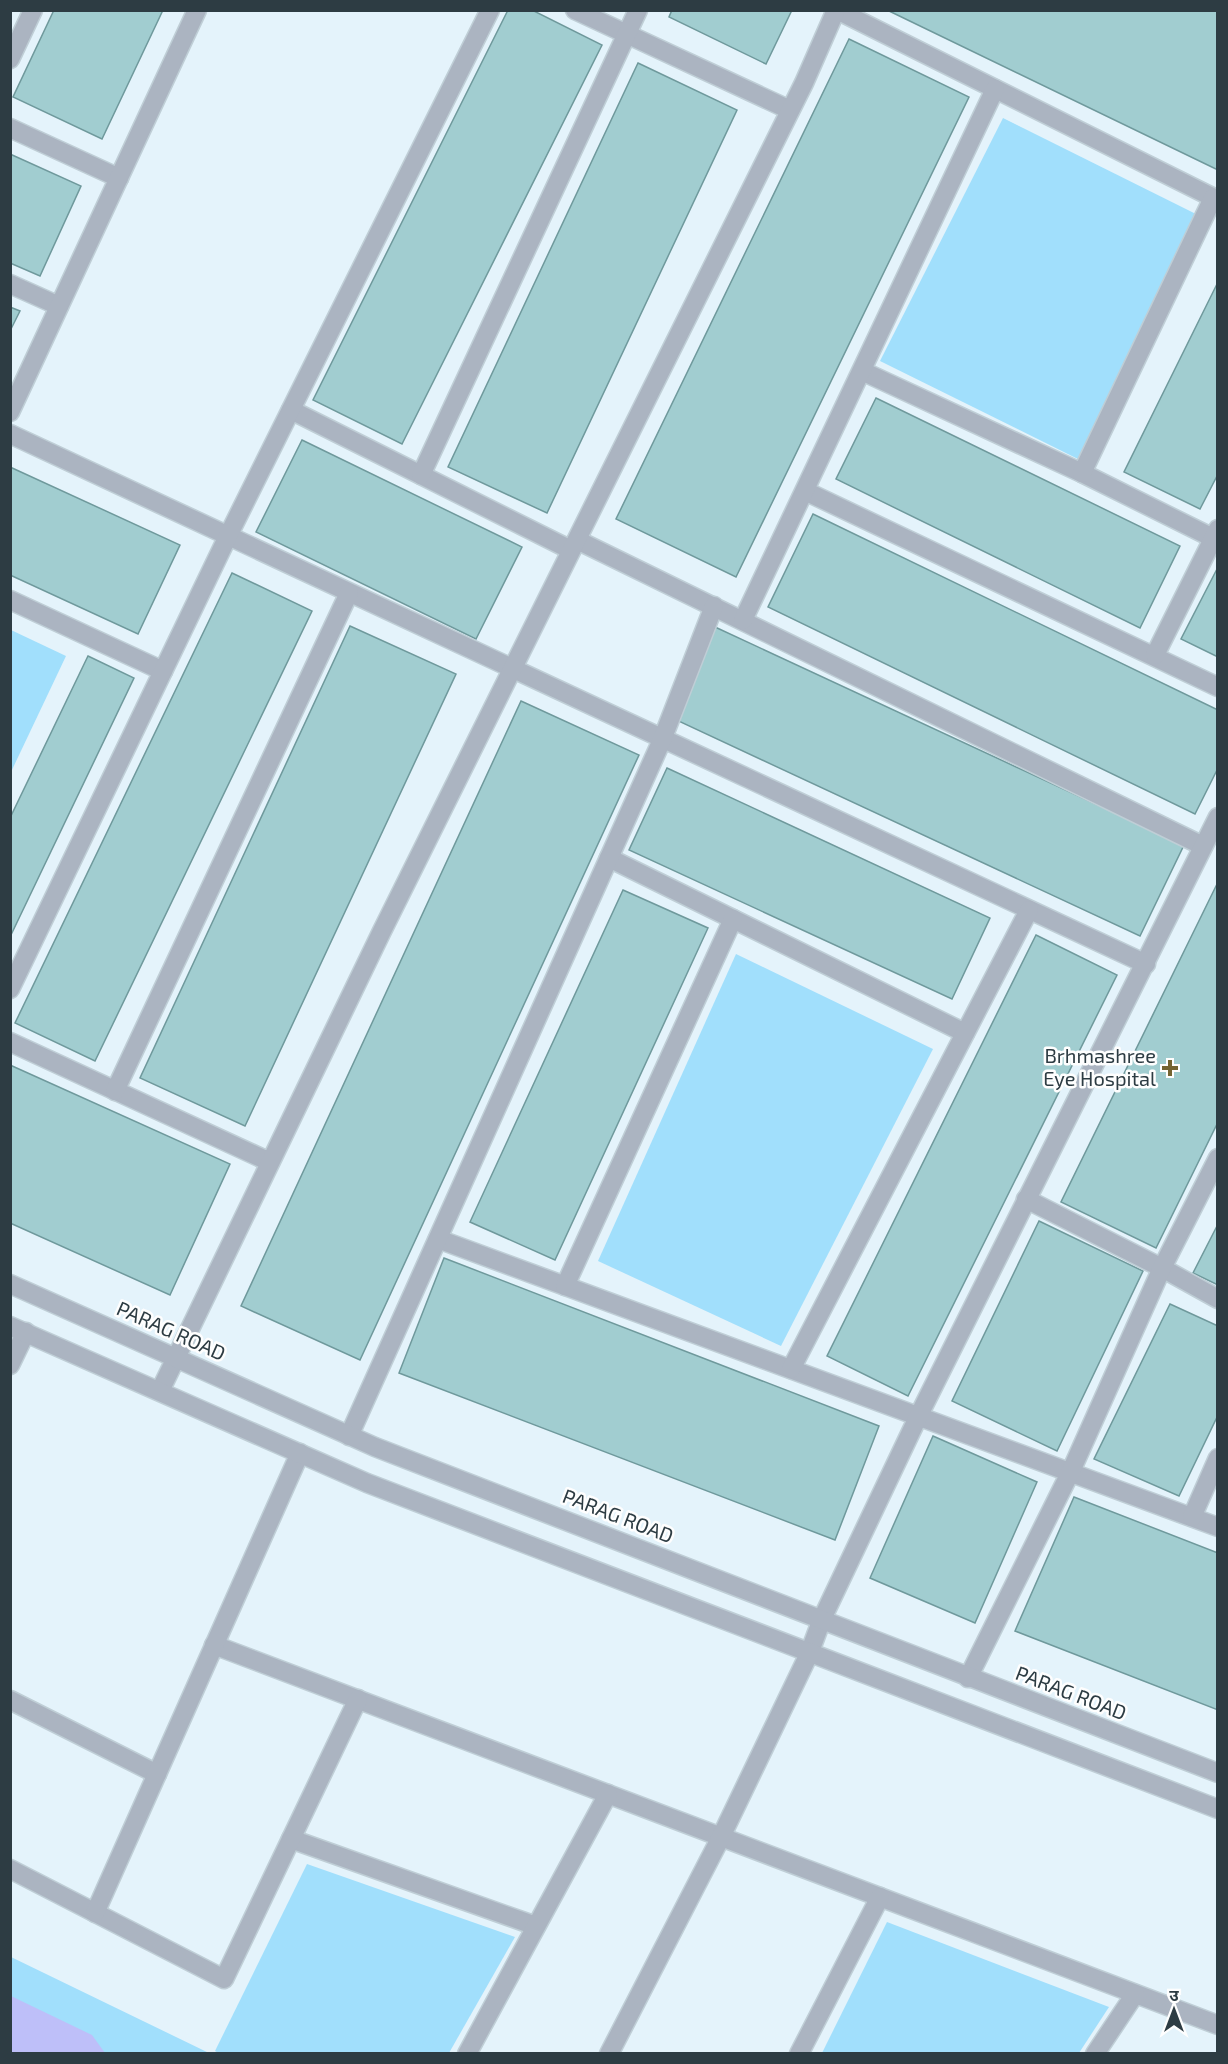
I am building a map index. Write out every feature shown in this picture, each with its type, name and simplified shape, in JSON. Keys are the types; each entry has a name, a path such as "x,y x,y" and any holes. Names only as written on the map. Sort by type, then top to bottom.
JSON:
{"street":[{"path":"10,60 33,10"},
{"path":"10,412 197,10"},
{"path":"10,989 228,536 490,10"},
{"path":"575,10 790,110"},
{"path":"421,475 638,10"},
{"path":"160,1391 270,1162 790,110 837,10 1215,199 1082,473"},
{"path":"743,620 995,89"},
{"path":"10,128 119,178"},
{"path":"10,284 59,306"},
{"path":"862,371 1215,534 1155,655"},
{"path":"291,410 421,475 714,606 1203,846"},
{"path":"10,434 1146,964"},
{"path":"805,491 1155,655 1218,687"},
{"path":"115,1090 349,593"},
{"path":"10,600 163,671"},
{"path":"349,1436 662,740 714,606"},
{"path":"609,2054 720,1839 809,1654 822,1618 919,1415 1203,846 1216,825"},
{"path":"609,858 965,1033"},
{"path":"791,1369 1029,910"},
{"path":"565,1286 733,919"},
{"path":"10,1042 270,1162"},
{"path":"968,1678 1071,1471 1162,1268 1218,1158"},
{"path":"1026,1199 1218,1299"},
{"path":"438,1239 1218,1527"},
{"name":"PARAG ROAD","path":"10,1284 349,1436 822,1618 968,1678 1218,1773"},
{"path":"10,1365 18,1329 367,1483 1218,1809"},
{"path":"95,1913 300,1453"},
{"path":"1192,1517 1218,1458"},
{"path":"214,1646 608,1794 720,1839 1218,2025"},
{"path":"10,1869 224,1979 358,1699"},
{"path":"10,1700 157,1774"},
{"path":"467,2054 608,1794"},
{"path":"291,1839 536,1926"},
{"path":"799,2054 880,1898"},
{"path":"1095,2054 1135,1994"}],"shaded area":[{"path":"1003,118 1202,217 1080,460 880,361"},
{"path":"11,630 66,656 11,772"},
{"path":"736,954 933,1049 781,1346 598,1261"},
{"path":"307,1864 515,1937 449,2053 220,2054 215,2051"},
{"path":"887,1922 1109,2007 1079,2053 822,2053"},
{"path":"11,1957 209,2053 11,2053"},
{"path":"11,1996 92,2035 105,2053 11,2053"}],"building":[{"path":"54,10 163,10 102,139 13,97"},
{"path":"508,10 532,10 602,45 402,444 313,400"},
{"path":"672,10 792,10 766,64 669,17"},
{"path":"887,10 1218,10 1218,170"},
{"path":"849,39 969,97 736,577 616,519"},
{"path":"638,63 737,110 547,513 448,467"},
{"path":"10,154 81,186 40,276 10,263"},
{"path":"1218,282 1218,474 1200,509 1124,472"},
{"path":"10,307 20,311 10,331"},
{"path":"876,398 1180,546 1140,628 836,479"},
{"path":"302,440 522,547 476,639 256,532"},
{"path":"10,467 180,545 138,634 10,575"},
{"path":"813,514 1218,710 1218,768 1195,814 768,607"},
{"path":"1218,567 1218,657 1181,639"},
{"path":"232,573 312,611 95,1061 15,1023"},
{"path":"350,626 456,674 245,1126 140,1078"},
{"path":"715,627 1184,845 1140,936 672,718"},
{"path":"88,656 134,678 10,937 10,818"},
{"path":"521,701 639,755 360,1360 241,1306"},
{"path":"667,768 990,918 952,999 629,850"},
{"path":"1218,882 1218,1122 1156,1248 1061,1202"},
{"path":"623,890 708,928 555,1260 470,1222"},
{"path":"1036,935 1117,975 908,1396 827,1356"},
{"path":"10,1065 230,1164 170,1295 10,1223"},
{"path":"1039,1221 1143,1271 1057,1451 952,1401"},
{"path":"1218,1224 1218,1285 1193,1273"},
{"path":"444,1258 879,1426 835,1540 399,1373"},
{"path":"1170,1304 1218,1326 1218,1415 1179,1496 1094,1459"},
{"path":"933,1436 1037,1482 975,1623 870,1578"},
{"path":"1074,1497 1218,1553 1218,1710 1015,1631"}],"place":[{"name":"Brhmashree Eye Hospital","path":"1170,1068"}]}
